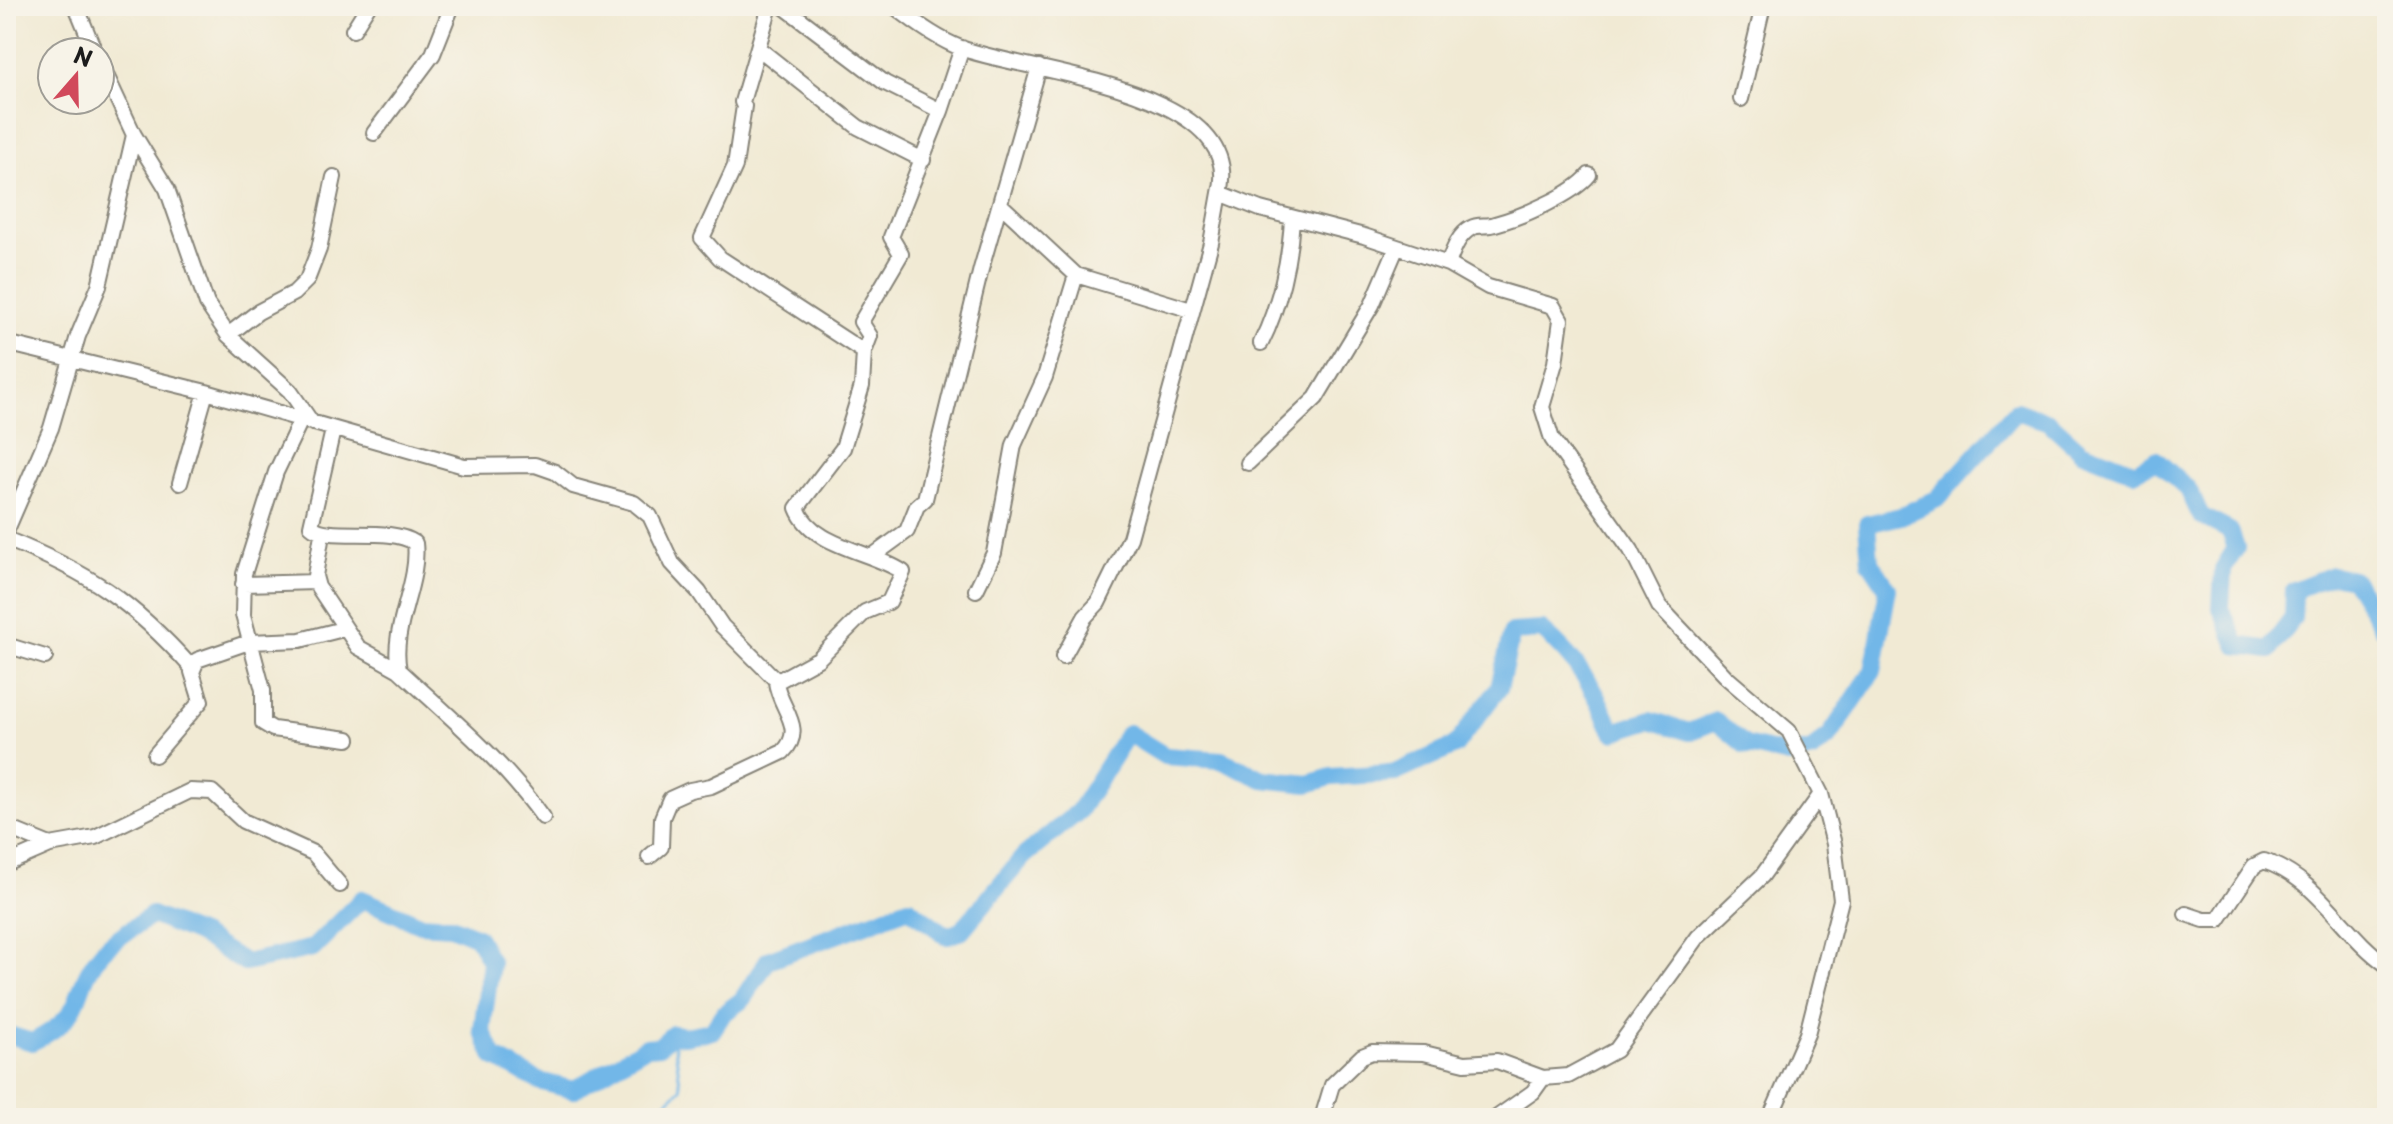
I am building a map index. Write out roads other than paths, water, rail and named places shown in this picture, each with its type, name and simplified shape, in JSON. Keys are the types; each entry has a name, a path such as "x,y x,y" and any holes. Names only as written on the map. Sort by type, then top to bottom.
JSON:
{"street":[{"path":"76,6 88,36"},
{"path":"353,30 368,6"},
{"path":"374,133 433,54 452,6"},
{"path":"770,6 742,102 744,106 735,166 702,238 720,258 864,352"},
{"path":"783,6 885,83 941,111"},
{"path":"894,6 913,21 962,48 1129,89 1193,126 1213,146 1223,174 1191,310 1130,538 1098,603 1085,617 1063,657"},
{"path":"1741,99 1763,6"},
{"path":"758,48 858,127 923,160"},
{"path":"777,681 818,659 865,612 892,599 904,574 874,555 816,532 797,508 843,448 862,386 864,352 870,336 861,322 901,254 891,237 923,160 962,48"},
{"path":"874,555 907,531 917,506 925,499 981,269 1039,67"},
{"path":"116,96 134,135 167,189 207,304 228,335 290,391 306,421"},
{"path":"6,532 42,451 99,286 134,135"},
{"path":"1448,264 1462,234 1474,225 1490,226 1517,218 1549,199 1563,197 1589,175"},
{"path":"228,335 258,312 294,293 307,280 319,249 334,177"},
{"path":"1220,193 1292,219 1364,236 1448,264 1488,287 1553,306 1561,320 1555,363 1542,407 1552,439 1631,550 1654,598 1671,621 1795,740 1821,794 1834,844 1841,900 1807,1034 1770,1118"},
{"path":"1001,205 1076,275 1191,310"},
{"path":"1261,343 1271,321 1291,244 1292,219"},
{"path":"1248,463 1316,398 1372,305 1396,249"},
{"path":"976,590 994,553 1014,445 1045,377 1076,275"},
{"path":"6,343 206,392 464,466 535,465 555,472 573,486 611,500 634,503 650,516 672,563 699,592 711,614 777,681 794,732 790,745 783,752 711,786 690,790 670,799 662,818 661,847 649,857"},
{"path":"180,483 206,392"},
{"path":"306,421 265,505 243,584 243,615 261,681 266,726 348,739"},
{"path":"333,430 311,526 322,534 354,531 415,543 399,629 399,670"},
{"path":"322,534 316,582 343,629 366,653 399,670 478,739 504,773 533,800 543,817"},
{"path":"6,539 77,570 126,600 192,668 201,701 155,755"},
{"path":"243,584 316,582"},
{"path":"192,668 208,655 249,642 310,638 343,629"},
{"path":"6,645 45,657"},
{"path":"6,864 50,845 95,837 190,791 200,790 219,796 253,827 313,853 340,885"},
{"path":"1322,1118 1332,1085 1362,1056 1372,1052 1424,1053 1465,1063 1497,1061 1543,1078 1568,1076 1616,1050 1698,937 1762,876 1821,794"},
{"path":"6,827 50,845"},
{"path":"2186,914 2204,920 2218,920 2254,866 2264,861 2279,866 2314,890 2373,956 2387,965"},
{"path":"1496,1118 1533,1092 1543,1078"}],"waterway":[{"path":"6,1034 32,1042 51,1031 72,1011 85,979 102,952 152,915 200,935 245,963 313,948 362,899 420,924 451,926 477,937 491,963 482,1030 494,1057 539,1081 573,1090 646,1047 659,1046 673,1034 685,1036 712,1031 723,1014 742,1000 768,960 909,908 947,936 961,931 1024,856 1078,812 1128,733 1165,756 1221,760 1263,779 1308,784 1331,777 1395,773 1455,746 1499,688 1512,632 1542,630 1554,641 1584,676 1613,732 1651,720 1689,732 1716,721 1745,745 1788,755 1812,750 1829,737 1873,671 1888,589 1870,562 1867,524 1901,516 1937,499 2016,411 2049,422 2081,451 2135,472 2156,460 2188,489 2201,516 2230,531 2236,548 2223,569 2221,608 2237,645 2269,650 2293,618 2294,590 2332,575 2353,579 2382,627 2387,627"},
{"path":"659,1118 663,1105 681,1089 673,1034"}]}
